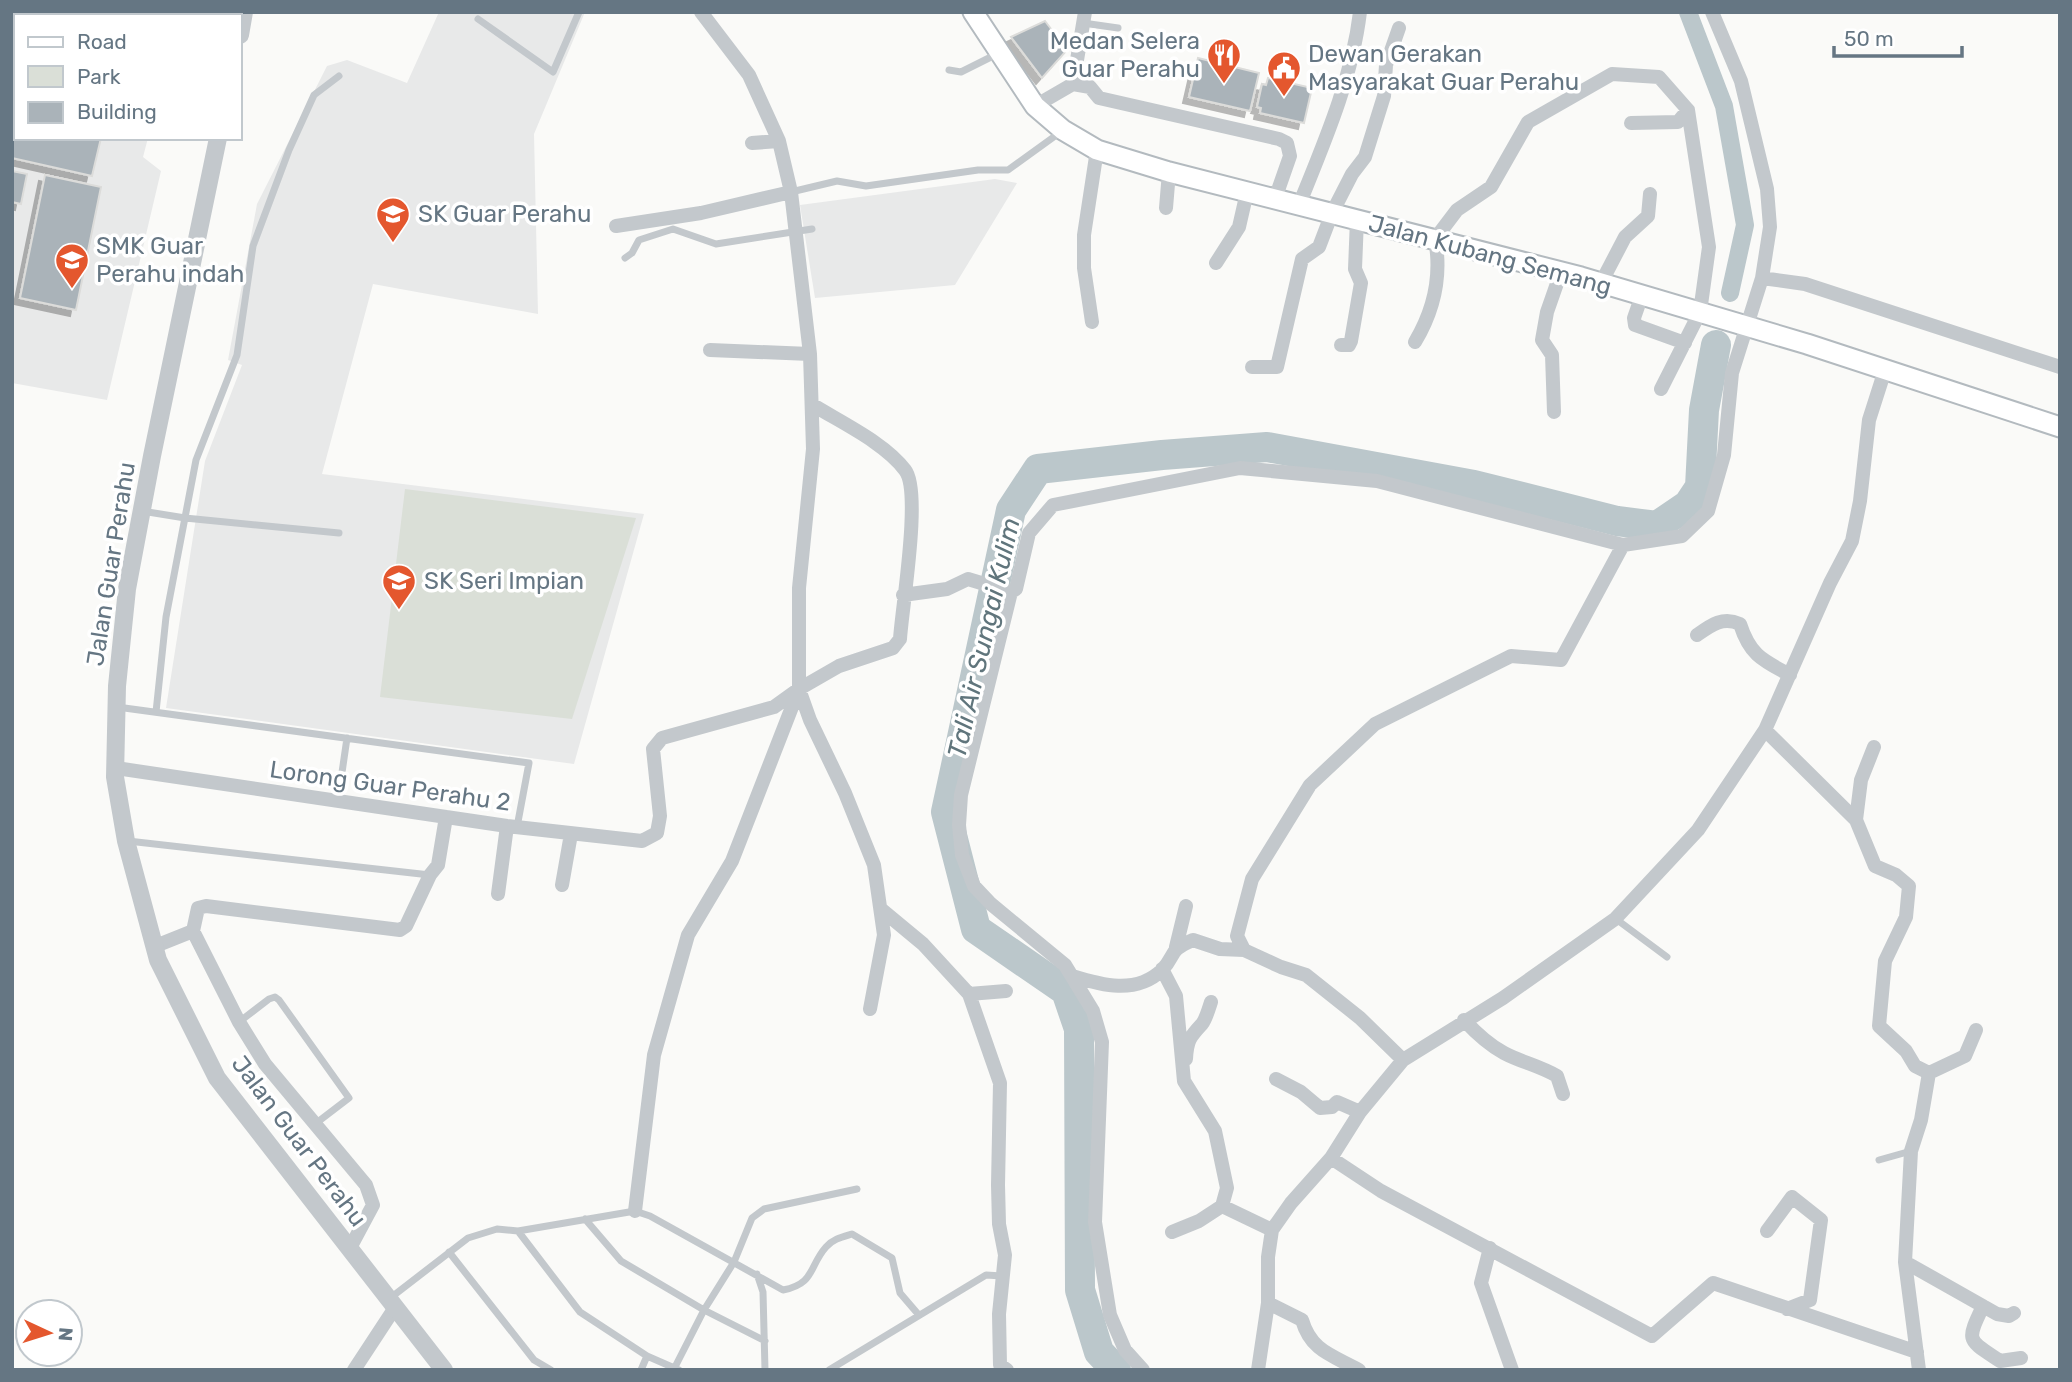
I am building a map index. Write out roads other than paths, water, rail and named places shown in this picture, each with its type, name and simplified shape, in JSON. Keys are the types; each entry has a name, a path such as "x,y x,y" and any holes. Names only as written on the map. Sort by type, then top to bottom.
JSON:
{"main road":[{"name":"Jalan Kubang Semang","path":"974,12 1035,106 1063,130 1097,150 1169,172 1601,283 1746,326 2060,427"}],"street":[{"path":"701,12 749,75 779,141 791,192 810,354 813,405 813,449 799,588 799,689 874,865 884,935 870,1009"},
{"path":"1299,205 1330,127 1360,12"},
{"path":"903,595 947,589 968,579 1007,591 1016,589 1029,533 1053,505 1240,468 1377,481 1623,545 1682,536 1708,511 1724,455 1732,373 1762,278 1770,228 1768,190 1741,81 1712,12"},
{"path":"1073,84 1084,18"},
{"path":"1252,367 1277,367 1302,259 1319,247 1332,213 1352,174 1365,157 1384,96 1386,65 1399,28"},
{"path":"1415,342 1428,319 1435,293 1438,256 1435,239 1457,210 1491,187 1528,122 1612,74 1659,77 1688,110 1709,247 1700,312 1661,389"},
{"path":"1035,106 1073,84 1090,87 1099,98 1279,139 1287,143 1290,156 1275,199"},
{"path":"1631,123 1678,122 1688,110"},
{"name":"Jalan Guar Perahu","path":"218,140 127,589 117,707 116,768 126,841 153,947 217,1078 444,1370"},
{"path":"752,143 779,141"},
{"path":"1092,322 1084,268 1084,235 1097,150"},
{"path":"1166,208 1169,172"},
{"path":"616,226 701,213 791,192"},
{"path":"1216,263 1239,227 1247,192"},
{"path":"1601,283 1625,236 1648,216 1650,194"},
{"path":"1341,345 1349,345 1352,341 1360,299 1361,283 1355,269 1357,219"},
{"path":"1554,412 1552,355 1542,340 1547,312 1561,272"},
{"path":"1762,278 1805,284 2060,367"},
{"path":"1642,295 1634,318 1635,325 1685,343"},
{"path":"710,351 810,354"},
{"path":"1258,1370 1268,1303 1268,1257 1272,1230 1331,1158 1360,1112 1403,1060 1464,1020 1503,999 1615,919 1698,830 1765,730 1830,583 1853,541 1869,420 1885,370"},
{"path":"635,1211 654,1055 688,935 732,861 799,689 839,666 893,648 900,639 913,509 907,472 888,452 813,405"},
{"path":"1244,950 1237,936 1252,879 1310,785 1375,724 1461,680 1511,656 1561,660 1623,545"},
{"path":"1007,591 961,794 959,825 962,855 974,886 991,904 1065,965 1093,1011 1102,1042 1095,1222 1110,1315 1125,1350 1143,1370"},
{"path":"1697,635 1712,624 1730,619 1740,624 1747,644 1765,662 1790,675"},
{"name":"Lorong Guar Perahu 2","path":"116,768 512,827 642,841 657,834 660,816 653,749 663,738 774,707 799,689"},
{"path":"1765,730 1856,820 1875,866 1909,886 1906,916 1885,961 1879,1026 1906,1051 1915,1066 1929,1073"},
{"path":"1856,820 1861,780 1874,747"},
{"path":"350,1248 373,1205 366,1185 265,1064 239,1022 193,931 198,908 206,906 400,930 407,926 429,875 438,865 446,817"},
{"path":"498,894 512,827"},
{"path":"562,885 571,834"},
{"path":"1072,976 1106,986 1141,983 1162,969 1176,947 1186,906"},
{"path":"882,911 923,944 969,994 1000,1083 998,1198 999,1224 1005,1255 999,1314 1001,1368"},
{"path":"153,947 193,931"},
{"path":"1176,947 1193,940 1220,949 1244,950 1306,975 1360,1018 1403,1060"},
{"path":"1162,969 1175,996 1184,1082 1215,1130 1227,1188 1222,1206 1199,1221 1172,1232"},
{"path":"969,994 1006,991"},
{"path":"1184,1082 1186,1048 1195,1028 1203,1023 1211,1002"},
{"path":"1464,1020 1478,1035 1505,1053 1542,1067 1557,1076 1563,1094"},
{"path":"1929,1073 1965,1056 1976,1030"},
{"path":"1919,1370 1905,1262 1911,1151 1921,1120 1929,1073"},
{"path":"1276,1079 1301,1092 1320,1108 1332,1107 1337,1102 1360,1112"},
{"path":"1331,1158 1381,1191 1652,1336 1713,1283 1917,1352"},
{"path":"1767,1231 1792,1197 1821,1220 1810,1300 1787,1309"},
{"path":"1222,1206 1272,1230"},
{"path":"1490,1248 1481,1283 1512,1370"},
{"path":"1905,1262 1997,1314 2009,1316 2014,1313"},
{"path":"354,1370 392,1303"},
{"path":"1268,1303 1302,1320 1306,1335 1317,1348 1359,1370"},
{"path":"1983,1306 1973,1328 1973,1343 2000,1361 2021,1358"}],"lane":[{"path":"478,19 553,72 579,12"},
{"path":"1084,18 1118,28"},
{"path":"949,70 961,72 999,53"},
{"path":"156,712 166,617 197,460 237,355 253,246 289,150 314,95 340,76"},
{"path":"791,192 837,181 866,186 978,170 1008,170 1063,130"},
{"path":"625,258 632,253 639,240 673,229 716,244 813,229"},
{"path":"141,511 338,533"},
{"path":"117,707 530,763 512,827"},
{"path":"338,801 347,738"},
{"path":"126,841 429,875"},
{"path":"1615,919 1667,957"},
{"path":"239,1022 269,999 275,997 279,1000 349,1098 315,1124"},
{"path":"1879,1160 1911,1151"},
{"path":"518,1231 580,1312 647,1356 677,1368 705,1310 734,1262 752,1218 764,1209 858,1189"},
{"path":"392,1303 468,1238 497,1228 518,1231 635,1211 650,1216 783,1290 796,1287 812,1272 825,1247 852,1234 892,1258 900,1293 918,1314"},
{"path":"585,1219 621,1261 765,1341"},
{"path":"449,1252 534,1360 551,1370"},
{"path":"757,1274 764,1292 765,1370"},
{"path":"829,1370 986,1275 1002,1276"},
{"path":"640,1370 647,1356"}],"waterway":[{"name":"Tali Air Sungai Kulim","path":"1688,12 1724,106 1745,225 1730,293"},
{"name":"Tali Air Sungai Kulim","path":"1116,1370 1099,1352 1080,1290 1079,1029 1066,991 976,929 946,812 1011,510 1038,469 1267,447 1474,485 1617,521 1657,526 1688,505 1700,487 1704,410 1716,345"}],"place":[{"name":"Medan Selera Guar Perahu","path":"1224,85"},
{"name":"Dewan Gerakan Masyarakat Guar Perahu","path":"1284,98"},
{"name":"SK Guar Perahu","path":"393,244"},
{"name":"SMK Guar Perahu indah","path":"72,290"},
{"name":"SK Seri Impian","path":"399,611"}]}
